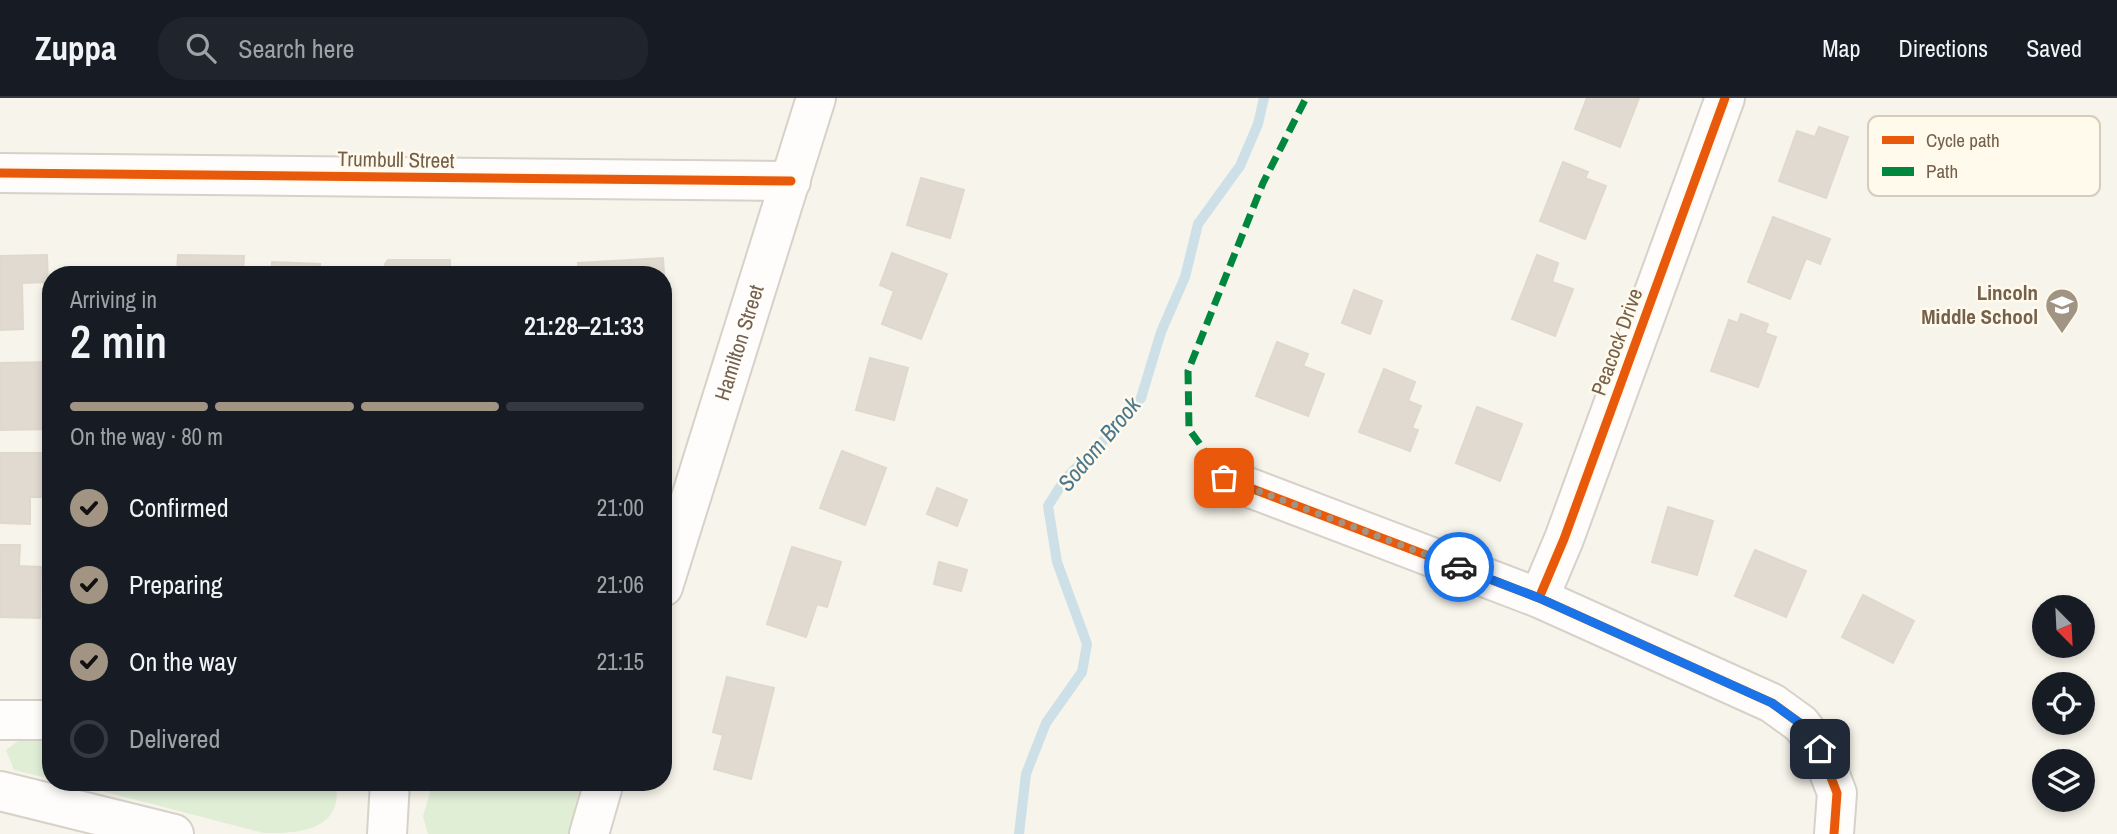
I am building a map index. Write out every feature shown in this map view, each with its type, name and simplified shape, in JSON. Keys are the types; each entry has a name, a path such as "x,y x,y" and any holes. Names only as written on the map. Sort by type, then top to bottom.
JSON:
{"street":[{"name":"Hamilton Street","path":"672,558 816,98"},
{"name":"Peacock Drive","path":"1539,598 1564,539 1725,98"},
{"name":"Trumbull Street","path":"0,173 791,181"},
{"path":"1224,478 1539,598 1772,703 1801,724 1820,749 1837,793 1834,834"},
{"path":"0,720 42,720"},
{"path":"0,791 174,834"},
{"path":"387,834 389,791"},
{"path":"589,834 601,791"}],"green space":[{"path":"18,741 42,741 42,777 14,770 6,750"},
{"path":"102,791 337,791 333,810 316,826 292,832 264,833"},
{"path":"430,791 579,791 569,834 428,834 423,816"}],"building":[{"path":"1587,98 1639,98 1620,147 1575,129"},
{"path":"1819,127 1848,137 1826,198 1779,181 1797,131 1815,137"},
{"path":"1563,162 1588,172 1585,178 1606,186 1585,239 1540,221"},
{"path":"921,178 964,190 950,238 907,225"},
{"path":"1773,217 1830,239 1820,264 1806,258 1790,299 1748,282"},
{"path":"892,253 947,274 921,339 882,324 894,291 880,285"},
{"path":"47,255 47,266 42,266 42,282 22,283 23,329 0,330 0,256"},
{"path":"178,255 244,256 243,266 177,266"},
{"path":"1537,255 1558,263 1552,282 1573,289 1555,336 1512,319"},
{"path":"663,258 664,266 578,266 578,263"},
{"path":"388,260 450,260 450,266 385,264"},
{"path":"272,262 320,264 320,266 272,266"},
{"path":"1354,290 1382,301 1370,334 1342,323"},
{"path":"1741,314 1768,324 1765,333 1776,337 1758,387 1711,371 1729,320 1738,323"},
{"path":"1277,342 1308,354 1303,366 1324,374 1308,416 1256,396"},
{"path":"870,358 908,368 894,420 856,410"},
{"path":"42,362 42,429 0,430 0,363"},
{"path":"1384,369 1415,382 1408,401 1421,406 1412,428 1418,430 1410,451 1359,432"},
{"path":"1477,407 1522,424 1500,481 1456,463"},
{"path":"842,451 886,468 865,525 820,508"},
{"path":"0,453 42,453 42,497 30,497 30,524 0,523"},
{"path":"937,488 967,500 957,526 927,514"},
{"path":"1668,507 1713,521 1697,575 1652,562"},
{"path":"0,545 20,545 19,566 41,567 40,618 0,617"},
{"path":"792,547 841,562 827,607 817,604 806,637 767,624"},
{"path":"1755,550 1806,571 1786,617 1735,596"},
{"path":"939,562 967,570 961,591 934,584"},
{"path":"1863,595 1914,621 1893,663 1842,637"},
{"path":"727,677 774,688 751,779 714,769 723,735 713,732"}],"waterway":[{"name":"Sodom Brook","path":"1019,834 1026,774 1046,723 1082,672 1087,644 1057,562 1048,506 1065,479 1141,398 1161,332 1185,277 1198,224 1240,166 1258,124 1264,98"}],"marked path":[{"path":"1224,478 1189,429 1188,371 1263,183 1306,98"}],"cycle path":[{"path":"1539,598 1564,539 1725,98"},
{"path":"0,173 791,181"},
{"path":"1224,478 1539,598 1772,703 1801,724 1820,749 1837,793 1834,834"}],"way so far":[{"path":"1224,478 1459,567"}],"place":[{"name":"Lincoln Middle School","path":"2062,335"}],"route":[{"path":"1459,567 1539,598 1772,703 1801,724 1820,749"}]}
